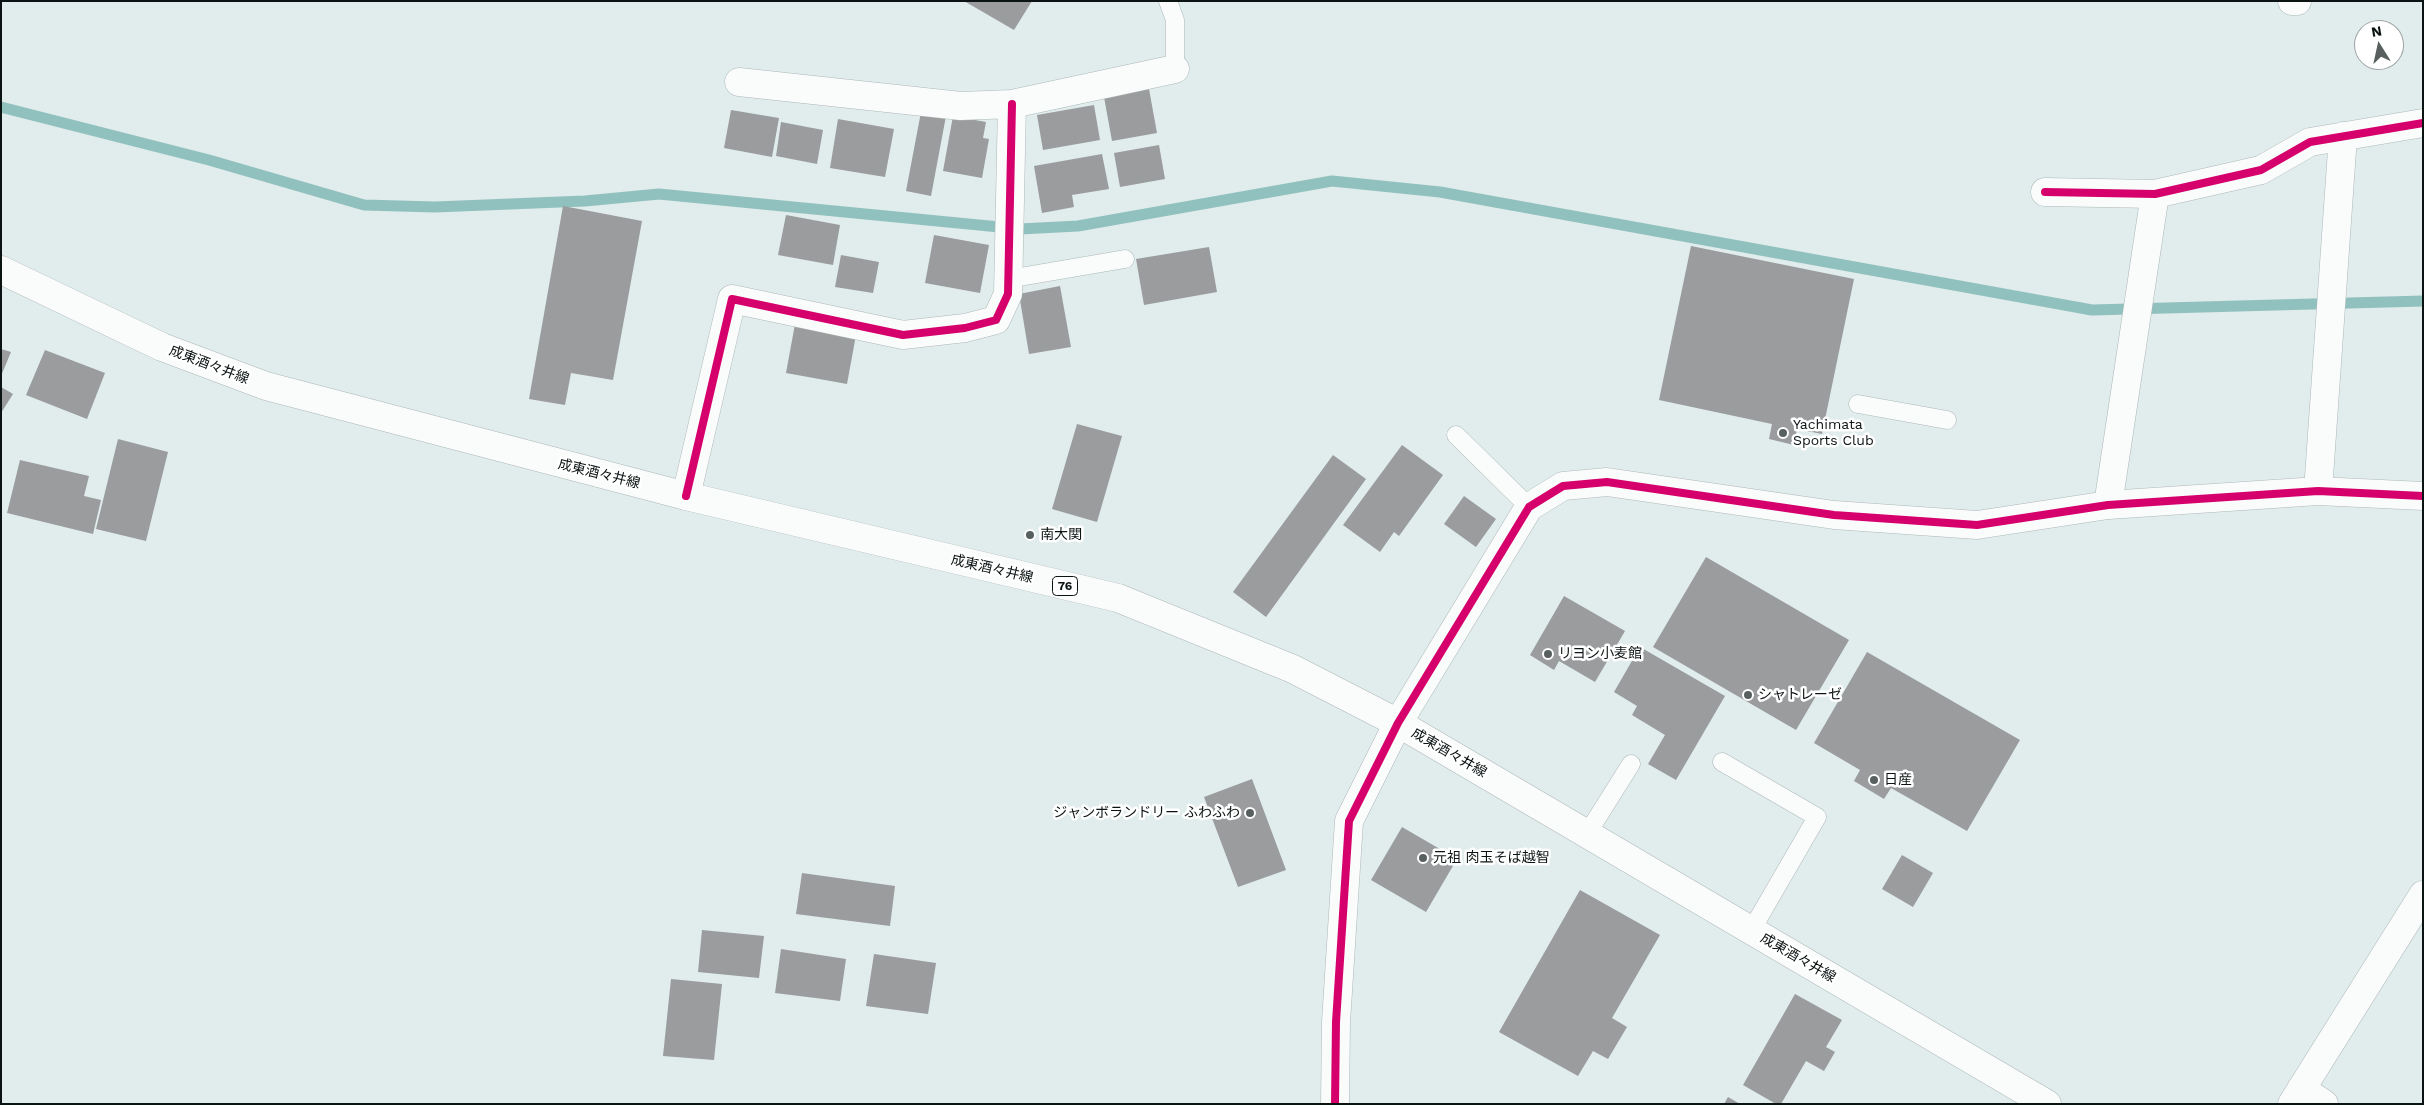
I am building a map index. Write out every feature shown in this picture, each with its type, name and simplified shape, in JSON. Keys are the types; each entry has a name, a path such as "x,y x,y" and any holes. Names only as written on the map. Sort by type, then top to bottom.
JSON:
{"street":[{"path":"2292,1 2298,1"},
{"path":"739,82 961,106 1012,104 1175,69"},
{"path":"686,496 732,299 903,335 965,328 996,320 1008,294 1012,104"},
{"path":"2045,192 2155,194 2261,170 2310,142 2423,123"},
{"path":"2318,491 2343,136"},
{"path":"2108,505 2155,194"},
{"name":"成東酒々井線","path":"1,270 162,347 266,386 686,496 1118,598 1293,669 1398,723 2047,1104"},
{"path":"1335,1104 1336,1022 1349,821 1398,723 1529,507 1563,486 1607,482 1834,515 1977,525 2108,505 2318,491 2423,496"},
{"path":"2324,1104 2296,1096 2423,895"}],"lane":[{"path":"1168,1 1175,20 1175,69"},
{"path":"1008,279 1125,259"},
{"path":"1858,404 1947,420"},
{"path":"1456,436 1529,507"},
{"path":"1722,762 1818,817 1751,931"},
{"path":"1587,834 1631,764"}],"building":[{"path":"964,1 1032,1 1014,30"},
{"path":"1149,89 1157,133 1112,141 1104,97"},
{"path":"1094,105 1100,140 1043,150 1037,115"},
{"path":"731,110 779,118 772,157 724,148"},
{"path":"921,112 946,116 931,196 906,191"},
{"path":"953,116 986,122 983,138 989,139 982,178 943,171"},
{"path":"838,119 894,129 885,177 830,168"},
{"path":"781,122 823,130 817,164 776,156"},
{"path":"1159,145 1165,179 1120,187 1114,153"},
{"path":"1102,154 1109,189 1072,195 1074,207 1042,213 1034,166"},
{"path":"563,206 642,221 613,380 571,373 565,405 529,399"},
{"path":"786,215 840,225 833,265 778,255"},
{"path":"934,235 989,245 980,293 925,283"},
{"path":"1691,246 1854,279 1822,434 1797,429 1794,445 1769,439 1772,424 1659,400"},
{"path":"1209,247 1217,292 1144,305 1136,259"},
{"path":"841,255 879,262 873,293 835,287"},
{"path":"1060,286 1071,347 1029,354 1019,294"},
{"path":"795,324 856,335 847,384 786,373"},
{"path":"1,349 11,352 1,376"},
{"path":"45,350 105,373 87,419 26,395"},
{"path":"1,387 13,394 1,413"},
{"path":"1077,424 1122,436 1097,522 1052,509"},
{"path":"118,439 168,452 146,541 96,529"},
{"path":"1402,445 1443,475 1399,536 1394,532 1380,552 1343,525"},
{"path":"1333,455 1366,479 1266,617 1233,592"},
{"path":"20,460 89,476 84,496 101,500 93,534 7,513"},
{"path":"1464,496 1496,519 1476,547 1444,524"},
{"path":"1706,557 1849,640 1796,730 1653,647"},
{"path":"1564,596 1625,631 1595,682 1559,661 1554,670 1530,655"},
{"path":"1640,647 1725,696 1676,780 1648,764 1665,735 1632,715 1637,706 1614,692"},
{"path":"1867,652 2020,740 1967,831 1891,788 1884,799 1854,781 1860,770 1814,743"},
{"path":"1252,779 1286,870 1238,887 1204,797"},
{"path":"1402,827 1457,859 1426,912 1371,880"},
{"path":"1902,855 1933,873 1913,907 1882,889"},
{"path":"802,873 895,886 890,926 796,914"},
{"path":"1580,890 1660,935 1612,1018 1627,1027 1608,1059 1593,1051 1578,1076 1499,1032"},
{"path":"702,930 764,936 759,978 698,972"},
{"path":"781,949 846,959 840,1001 775,993"},
{"path":"874,954 936,963 928,1014 866,1006"},
{"path":"671,979 722,984 714,1060 663,1056"},
{"path":"1795,994 1842,1020 1826,1047 1835,1052 1824,1071 1806,1061 1781,1104 1776,1104 1743,1085"},
{"path":"1728,1097 1740,1104 1724,1104"}],"waterway":[{"path":"1,107 209,160 364,205 435,207 585,201 659,194 1020,229 1078,226 1332,181 1440,192 2092,310 2423,301"}],"cycle path":[{"path":"686,496 732,299 903,335 965,328 996,320 1008,294 1012,104"},
{"path":"2045,192 2155,194 2261,170 2310,142 2423,123"},
{"path":"1335,1104 1336,1022 1349,821 1398,723 1529,507 1563,486 1607,482 1834,515 1977,525 2108,505 2318,491 2423,496"}],"place":[{"name":"Yachimata Sports Club","path":"1783,433"},
{"name":"南大関","path":"1030,535"},
{"name":"リヨン小麦館","path":"1548,654"},
{"name":"シャトレーゼ","path":"1748,695"},
{"name":"日産","path":"1874,780"},
{"name":"ジャンボランドリー ふわふわ","path":"1250,813"},
{"name":"元祖 肉玉そば越智","path":"1423,858"}]}
